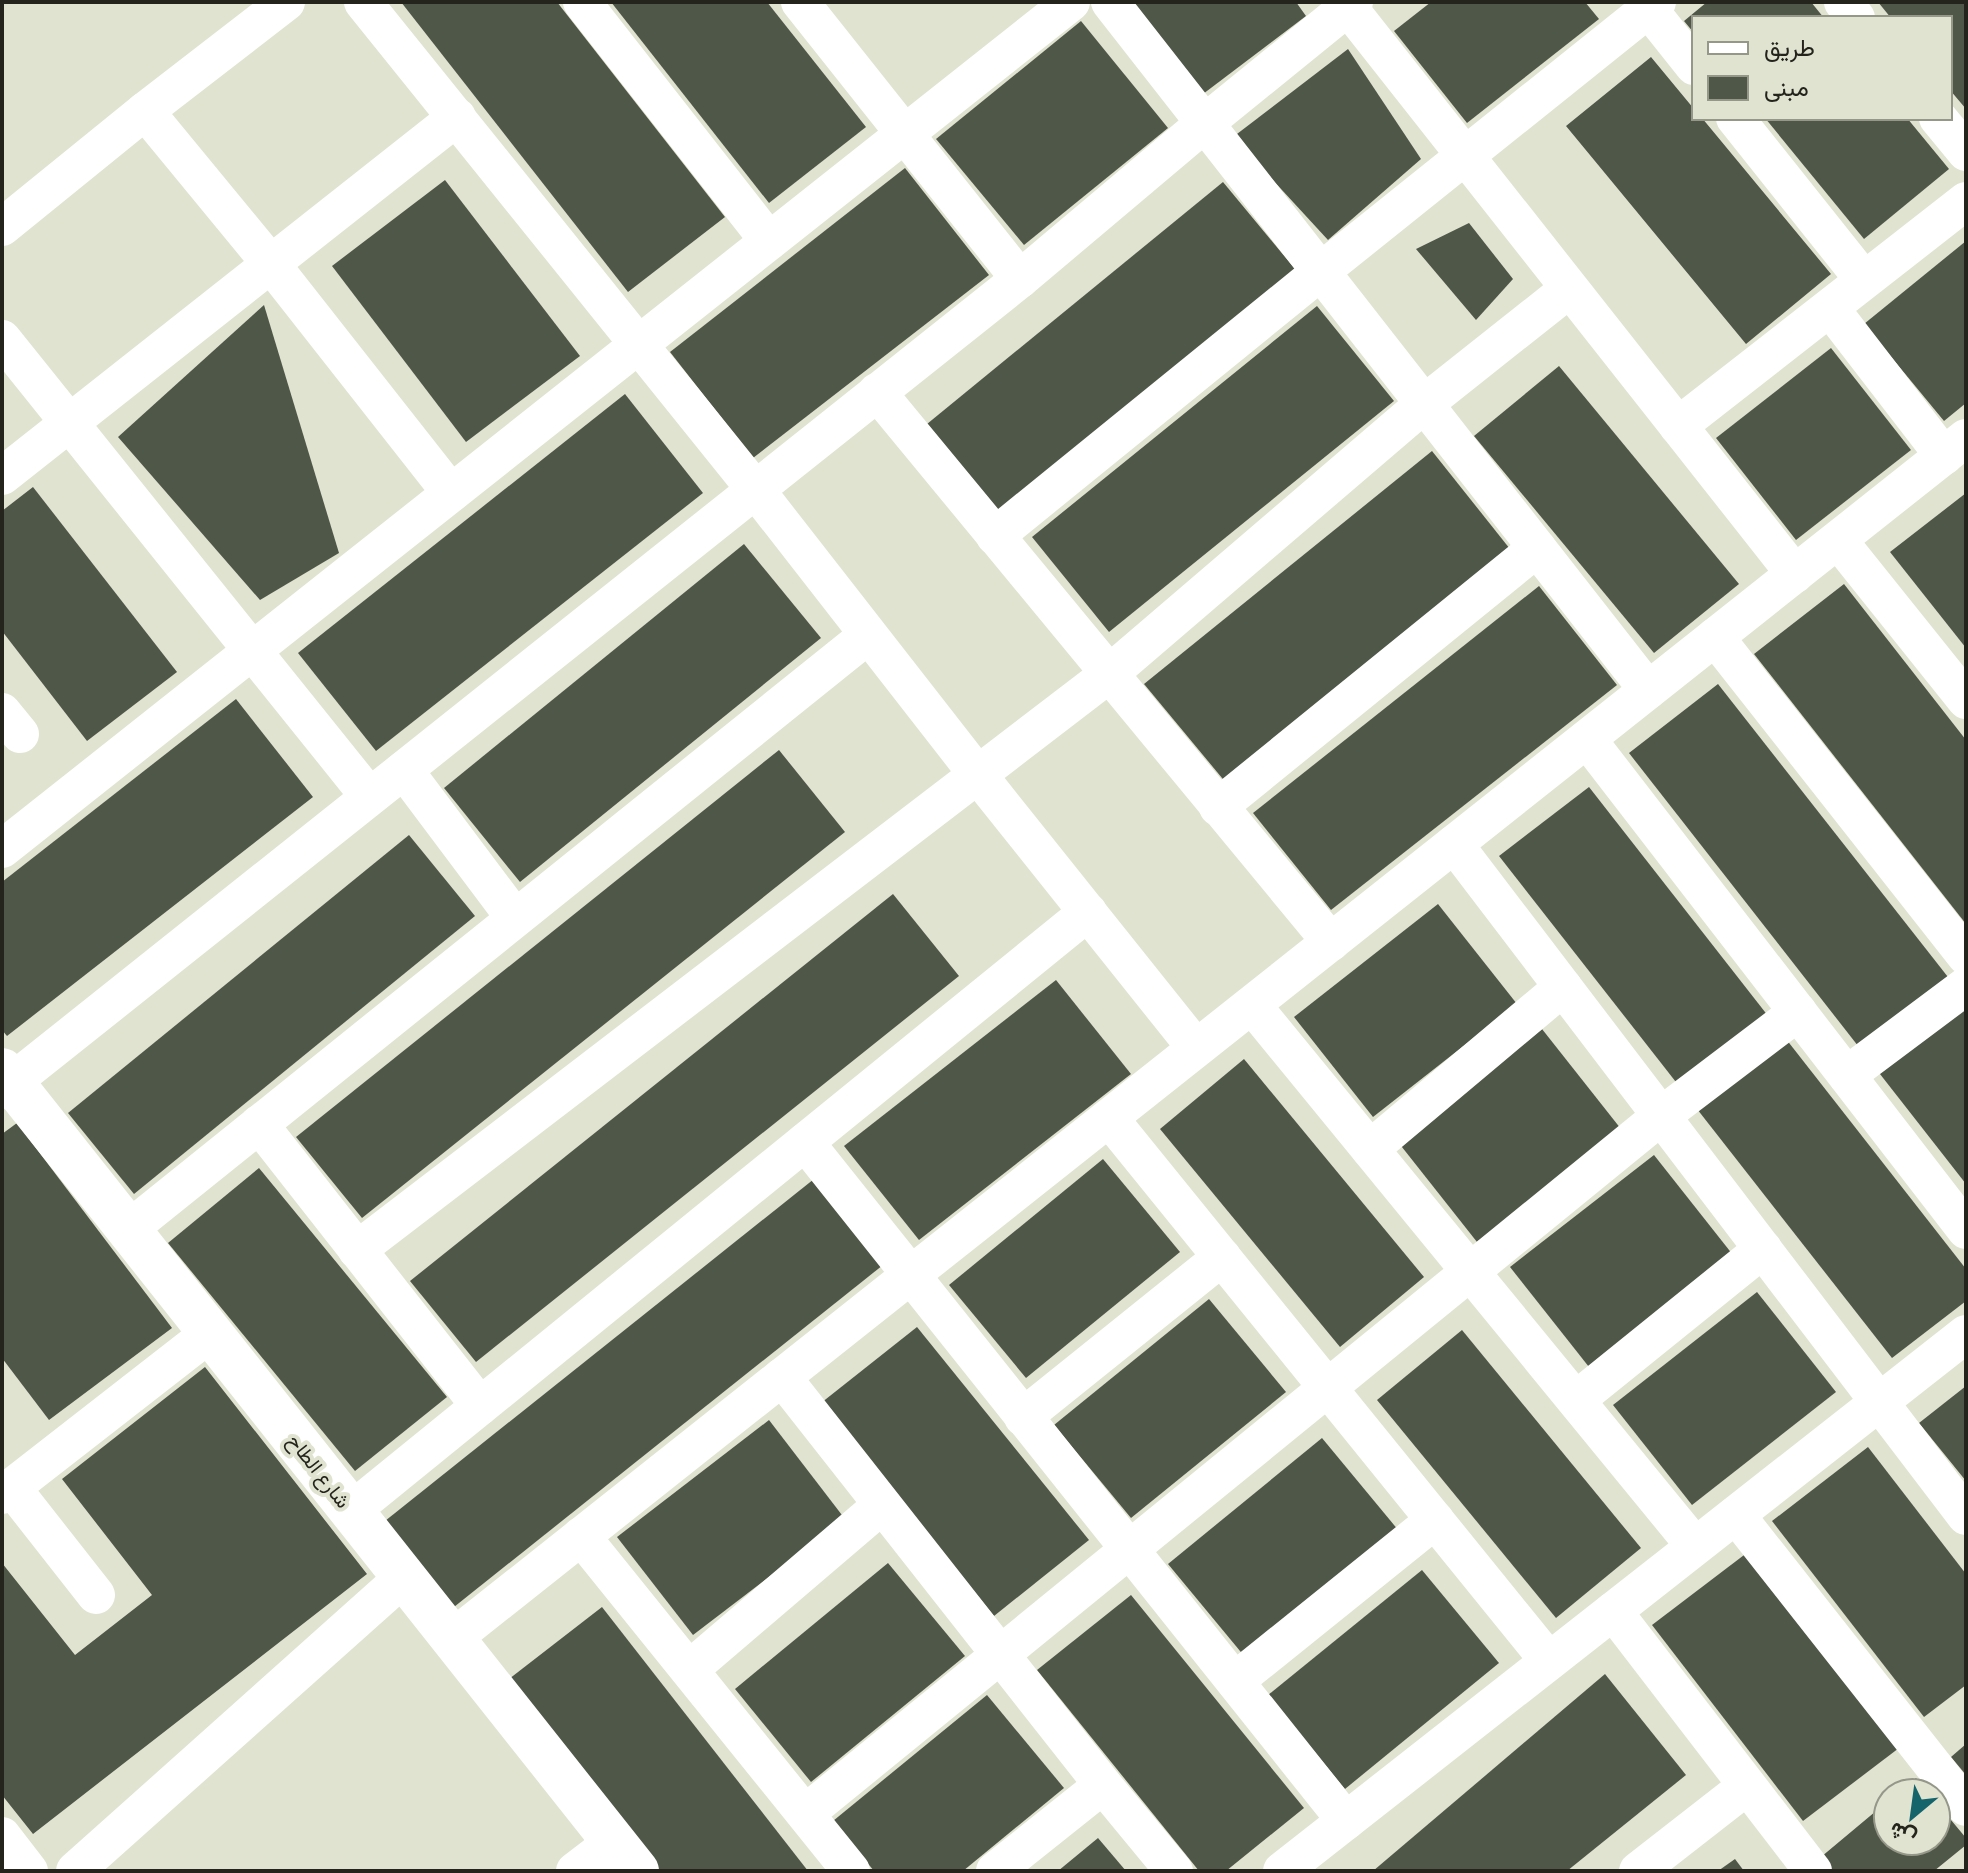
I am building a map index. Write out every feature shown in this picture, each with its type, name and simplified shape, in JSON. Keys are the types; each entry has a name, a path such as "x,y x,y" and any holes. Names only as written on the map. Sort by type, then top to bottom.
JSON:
{"street":[{"path":"2,227 286,2"},
{"path":"363,2 755,489 1196,1048"},
{"path":"582,2 769,241"},
{"path":"800,2 1020,279"},
{"path":"2,849 1071,2"},
{"path":"1110,2 1648,690"},
{"path":"5,1081 404,770 1020,279 1349,4 1795,574"},
{"path":"995,536 1649,4 1692,63"},
{"path":"145,111 271,264 451,493"},
{"path":"2,476 457,117"},
{"path":"1737,120 1864,280"},
{"path":"1940,120 1966,152"},
{"path":"1678,426 1966,201"},
{"path":"357,1250 1109,674 1424,404 1569,289"},
{"path":"453,1638 1955,447 1830,308"},
{"path":"2,339 369,796"},
{"path":"877,392 1331,942"},
{"path":"1838,540 1966,700"},
{"path":"1218,807 1537,548"},
{"path":"129,1229 868,635"},
{"path":"1715,637 1966,956"},
{"path":"1587,739 1966,1230"},
{"path":"404,770 515,918"},
{"path":"1454,844 1966,1516"},
{"path":"351,1511 1088,912"},
{"path":"1847,1075 1966,986"},
{"path":"1370,1149 1563,987"},
{"path":"1252,1005 1695,1546"},
{"path":"806,1813 1661,1116 1798,1012"},
{"name":"شارع الطاح","path":"5,1081 129,1229 625,1856"},
{"path":"1109,1118 1549,1661"},
{"path":"259,1124 480,1406"},
{"path":"805,1142 1346,1821"},
{"path":"1576,1400 1763,1249"},
{"path":"1023,1417 1222,1257"},
{"path":"96,1595 7,1492 210,1333"},
{"path":"1282,1871 1966,1334"},
{"path":"782,1377 1174,1871"},
{"path":"690,1669 882,1505"},
{"path":"1736,1515 1966,1807"},
{"path":"1235,1681 1435,1520"},
{"path":"581,1536 851,1871"},
{"path":"75,1871 404,1577"},
{"path":"1613,1611 1813,1871"},
{"path":"995,1871 1103,1785"},
{"path":"1638,1871 1747,1786"},
{"path":"2,1836 29,1871"},
{"path":"575,1871 625,1856"}],"building":[{"path":"401,2 557,2 725,217 628,292"},
{"path":"611,2 767,2 866,127 769,203"},
{"path":"1133,2 1296,2 1306,16 1203,94"},
{"path":"1431,2 1585,2 1599,19 1467,123 1394,31"},
{"path":"1707,2 1811,2 1822,16 1692,16 1692,31 1684,21"},
{"path":"1878,2 1966,2 1966,109 1952,92 1952,16 1889,16"},
{"path":"1081,21 1168,128 1024,245 936,139"},
{"path":"1348,49 1421,159 1328,240 1233,137"},
{"path":"1651,57 1692,107 1692,120 1704,120 1831,274 1746,344 1566,126"},
{"path":"1767,120 1909,120 1949,169 1864,239"},
{"path":"905,168 989,275 753,458 670,352"},
{"path":"445,180 580,356 466,442 332,266"},
{"path":"1223,182 1295,269 999,511 927,424"},
{"path":"1469,223 1513,279 1476,320 1416,249"},
{"path":"1966,241 1966,403 1944,421 1864,324"},
{"path":"264,305 339,553 260,600 118,437"},
{"path":"1317,306 1394,401 1109,632 1032,537"},
{"path":"1831,348 1911,450 1796,540 1716,438"},
{"path":"1559,366 1739,584 1654,653 1474,436"},
{"path":"625,394 703,493 376,751 298,653"},
{"path":"1432,451 1510,549 1227,784 1144,684"},
{"path":"33,487 177,672 87,741 2,631 2,511"},
{"path":"1966,493 1966,648 1890,552"},
{"path":"744,544 821,638 520,882 444,788"},
{"path":"1844,584 1966,740 1966,924 1754,654"},
{"path":"1539,586 1617,685 1331,910 1253,813"},
{"path":"1718,684 1966,1000 1966,1184 1629,753"},
{"path":"236,699 313,797 7,1036 2,1030 2,882"},
{"path":"779,750 845,832 362,1218 296,1137"},
{"path":"1589,787 1966,1269 1966,1301 1892,1358 1499,856"},
{"path":"409,835 475,916 134,1194 68,1113"},
{"path":"893,894 959,976 476,1362 410,1281"},
{"path":"1438,904 1517,1004 1373,1117 1294,1017"},
{"path":"1056,980 1131,1074 919,1240 844,1146"},
{"path":"1542,1029 1621,1129 1477,1242 1398,1142"},
{"path":"1244,1059 1424,1277 1340,1347 1160,1129"},
{"path":"17,1123 172,1328 49,1420 2,1358 2,1134"},
{"path":"1654,1155 1733,1255 1589,1367 1510,1267"},
{"path":"1103,1159 1180,1252 1026,1378 949,1285"},
{"path":"259,1168 447,1397 355,1471 168,1243"},
{"path":"814,1179 883,1265 449,1611 380,1525"},
{"path":"1757,1292 1836,1392 1692,1505 1613,1405"},
{"path":"1209,1299 1286,1392 1131,1518 1054,1425"},
{"path":"917,1327 1089,1540 994,1616 821,1403"},
{"path":"1462,1330 1641,1548 1556,1618 1377,1400"},
{"path":"205,1367 367,1574 33,1834 2,1795 2,1563 75,1655 152,1595 62,1479"},
{"path":"1966,1386 1966,1481 1919,1423"},
{"path":"769,1420 845,1519 693,1635 617,1537"},
{"path":"1322,1438 1399,1531 1245,1657 1168,1564"},
{"path":"1868,1447 1966,1574 1966,1685 1924,1717 1772,1521"},
{"path":"1748,1552 1899,1748 1803,1821 1652,1625"},
{"path":"888,1563 965,1656 811,1782 735,1689"},
{"path":"1422,1570 1499,1663 1345,1789 1268,1695"},
{"path":"1131,1595 1304,1808 1226,1871 1199,1871 1037,1670"},
{"path":"602,1607 808,1871 659,1871 509,1679"},
{"path":"1605,1674 1686,1775 1567,1871 1373,1871"},
{"path":"987,1695 1064,1788 963,1871 874,1871 833,1821"},
{"path":"1966,1744 1966,1775 1951,1757"},
{"path":"1872,1814 1872,1857 1951,1857 1934,1871 1833,1871 1821,1857"},
{"path":"1952,1821 1966,1838 1966,1845 1952,1856"},
{"path":"1098,1838 1126,1871 1058,1871"},
{"path":"1735,1859 1744,1871 1718,1871"}]}
